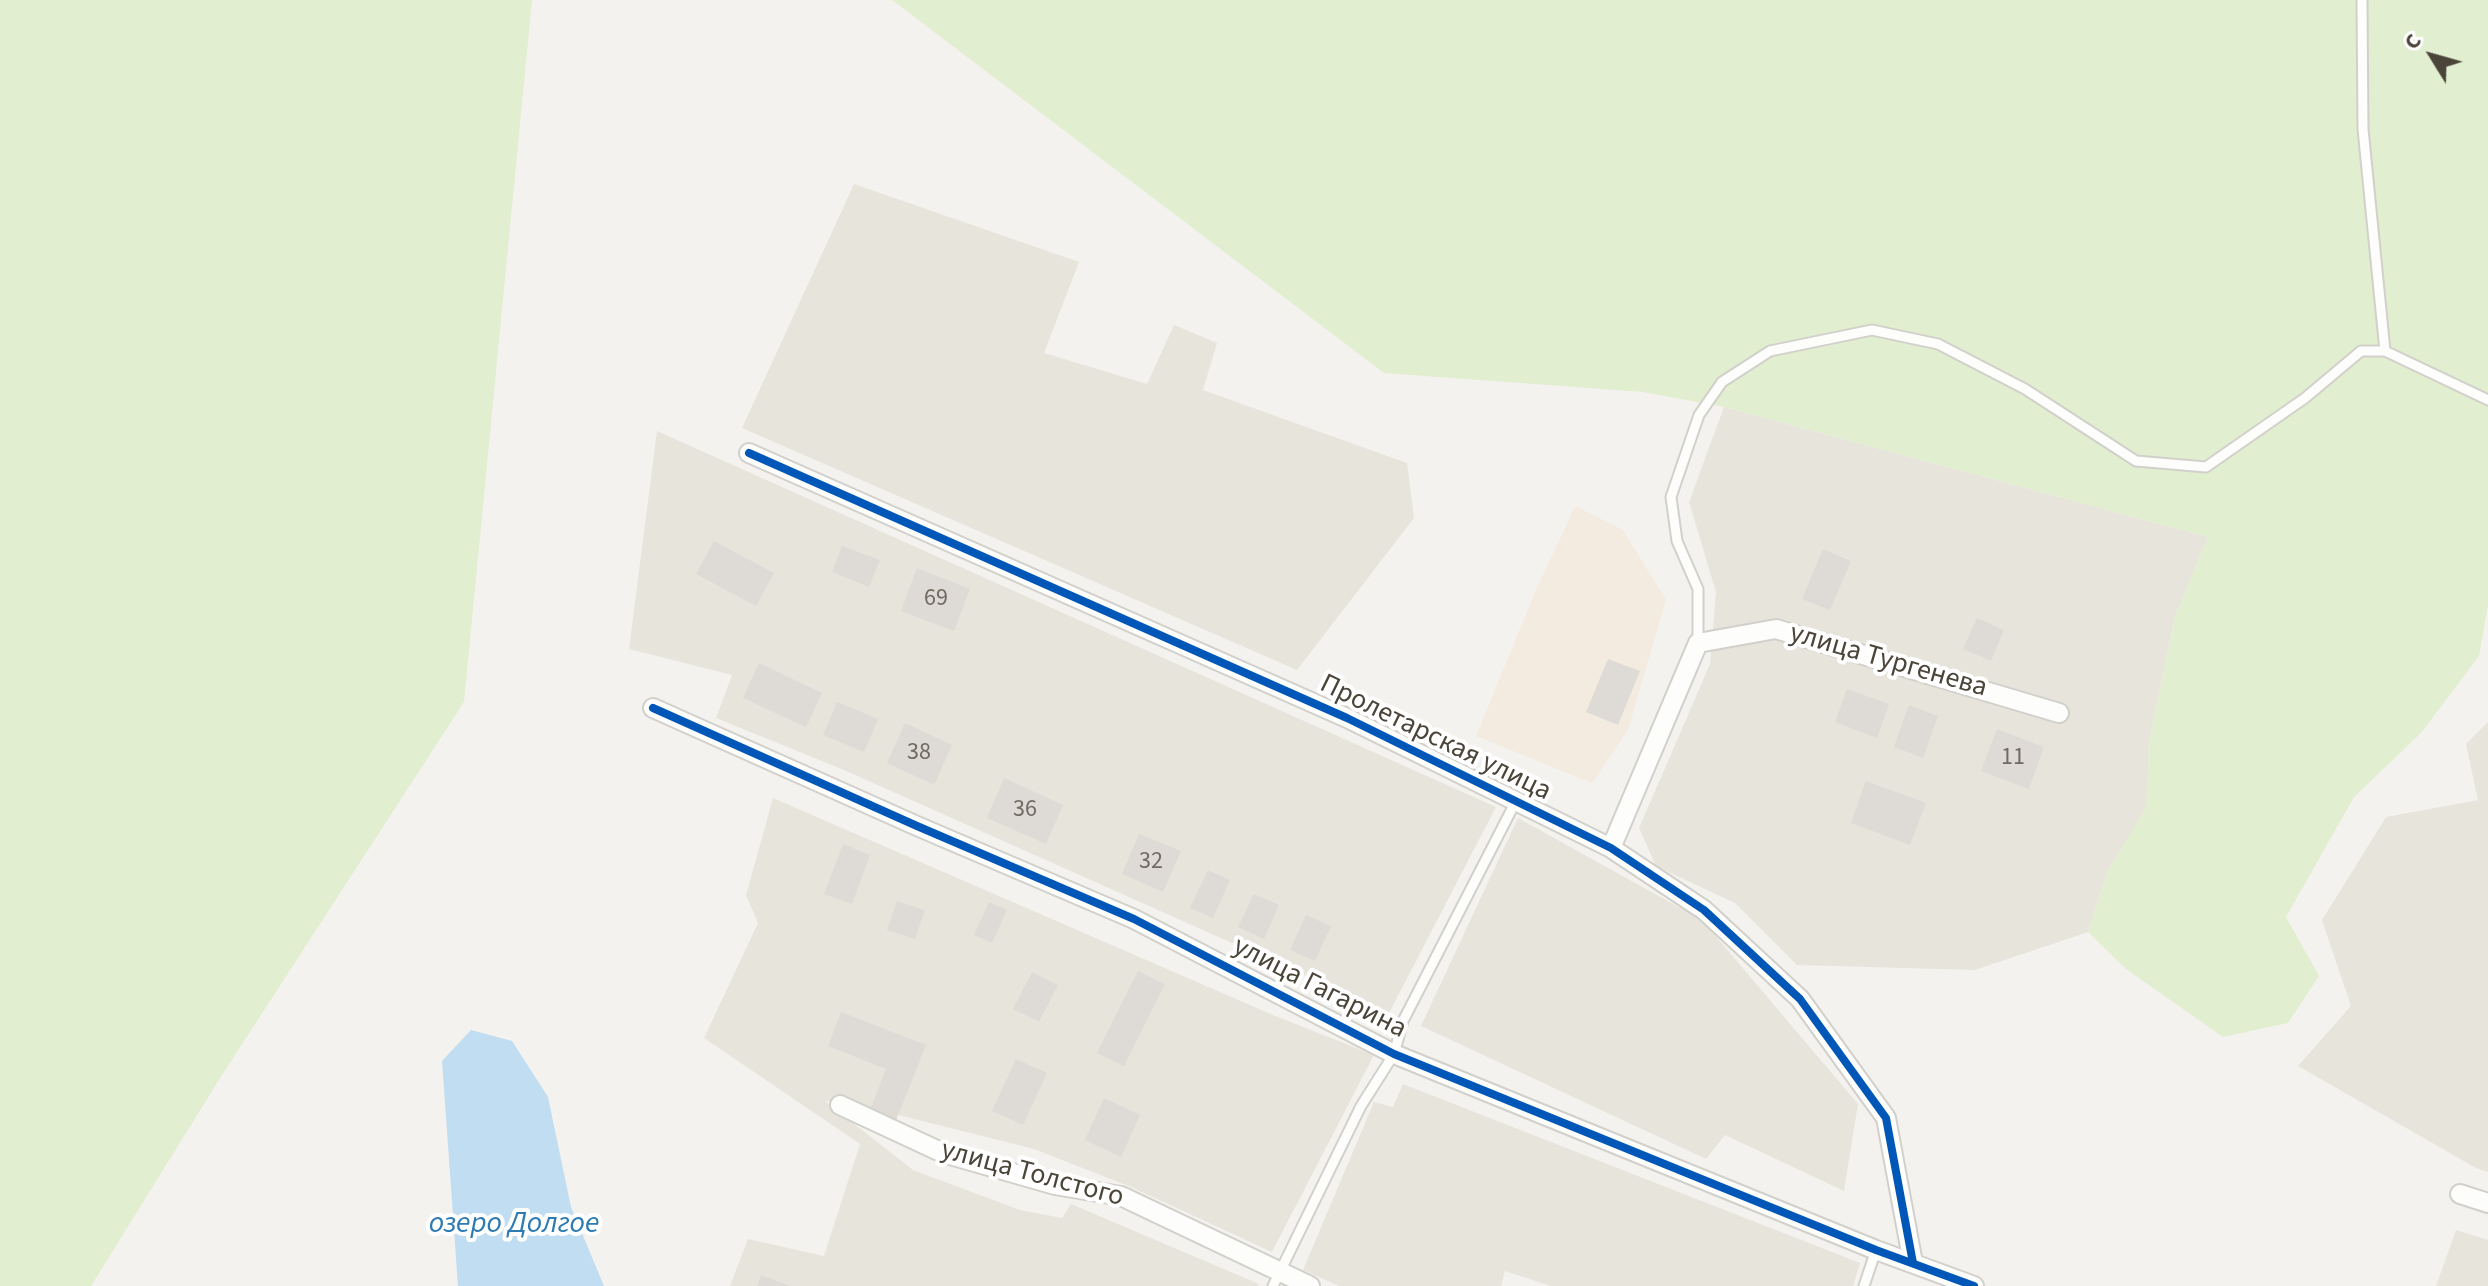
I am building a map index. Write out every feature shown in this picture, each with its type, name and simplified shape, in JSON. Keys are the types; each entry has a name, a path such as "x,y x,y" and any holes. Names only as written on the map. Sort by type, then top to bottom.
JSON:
{"street":[{"name":"Пролетарская улица","path":"749,453 1347,718 1611,848 1704,910 1800,999 1886,1118 1913,1263"},
{"name":"улица Тургенева","path":"1698,643 1776,629 2059,713"},
{"path":"1611,848 1698,643"},
{"name":"улица Гагарина","path":"653,708 1134,919 1394,1054 1876,1250 1974,1286"},
{"name":"улица Толстого","path":"840,1105 943,1153 1055,1185 1121,1196 1277,1279 1310,1286"},
{"path":"2460,1194 2488,1203"}],"lane":[{"path":"2362,0 2363,129 2385,351"},
{"path":"1698,643 1698,589 1677,541 1671,497 1699,415 1722,382 1770,351 1872,330 1938,344 2025,389 2136,461 2206,467 2305,398 2361,351 2385,351 2488,400"},
{"path":"1277,1279 1361,1106 1394,1054 1403,1021 1515,803"},
{"path":"1864,1286 1876,1250"}],"shaded area":[{"path":"854,184 1079,262 1044,353 1147,384 1174,325 1217,343 1203,390 1407,463 1414,518 1297,670 742,428"},
{"path":"1724,407 2208,537 2175,616 2149,742 2147,807 2108,871 2088,932 1975,970 1797,965 1735,903 1656,866 1639,828 1710,664 1716,592 1689,502"},
{"path":"657,431 1496,807 1389,1013 844,770 716,718 732,675 629,649"},
{"path":"1575,506 1623,530 1666,600 1628,730 1592,783 1476,736 1536,590"},
{"path":"2488,722 2488,1172 2298,1066 2351,1006 2322,920 2386,817 2478,800 2466,744"},
{"path":"773,798 1273,1015 1374,1055 1272,1252 1131,1187 1034,1149 842,1101 825,1101 913,1170 1020,1210 1062,1218 1071,1204 1258,1286 730,1286 748,1239 824,1256 860,1144 704,1038 758,923 746,895"},
{"path":"1518,818 1702,920 1858,1104 1844,1191 1725,1135 1706,1159 1421,1026"},
{"path":"1403,1084 1860,1263 1853,1286 1551,1286 1505,1271 1501,1286 1339,1286 1303,1270 1374,1102 1393,1107"},
{"path":"2456,1230 2488,1240 2488,1286 2436,1286"}],"green space":[{"path":"0,0 532,0 464,702 222,1075 91,1286 0,1286"},
{"path":"892,0 2488,0 2488,605 2479,656 2421,733 2354,797 2286,917 2319,976 2288,1023 2223,1037 2126,969 2088,932 2108,871 2146,807 2149,742 2175,616 2208,537 1724,407 1643,392 1384,373"}],"water":[{"name":"озеро Долгое","path":"471,1030 512,1041 548,1097 571,1207 604,1286 458,1286 442,1061"}],"building":[{"path":"714,541 774,573 756,606 696,574"},
{"path":"842,546 880,560 869,587 832,572"},
{"path":"1823,549 1851,561 1830,610 1802,599"},
{"path":"917,568 970,589 954,631 901,611"},
{"path":"1977,618 2004,630 1991,661 1963,649"},
{"path":"1608,659 1640,671 1618,725 1586,712"},
{"path":"759,663 822,693 806,727 743,698"},
{"path":"1847,689 1889,704 1877,738 1835,722"},
{"path":"837,702 878,719 864,752 823,735"},
{"path":"1909,705 1938,716 1923,758 1894,747"},
{"path":"905,723 952,745 934,785 887,763"},
{"path":"1997,729 2044,747 2029,789 1981,771"},
{"path":"1004,778 1063,805 1046,844 987,818"},
{"path":"1866,781 1926,803 1910,845 1851,823"},
{"path":"1139,834 1181,851 1163,892 1122,874"},
{"path":"843,844 870,855 852,904 824,894"},
{"path":"1208,870 1230,880 1213,918 1190,908"},
{"path":"1254,894 1279,905 1264,939 1238,927"},
{"path":"897,901 925,910 915,939 887,930"},
{"path":"989,902 1007,910 992,943 974,935"},
{"path":"1306,915 1331,926 1315,961 1290,950"},
{"path":"1138,971 1165,984 1124,1066 1097,1053"},
{"path":"1032,972 1058,985 1039,1022 1013,1009"},
{"path":"841,1012 926,1045 895,1123 869,1113 886,1069 828,1046"},
{"path":"1016,1059 1047,1073 1023,1125 992,1111"},
{"path":"1104,1098 1140,1115 1121,1157 1085,1140"},
{"path":"761,1275 791,1286 757,1286"}],"cycle path":[{"path":"749,453 1347,718 1611,848 1704,910 1800,999 1886,1118 1913,1263"},
{"path":"653,708 1134,919 1394,1054 1876,1250 1974,1286"}]}
